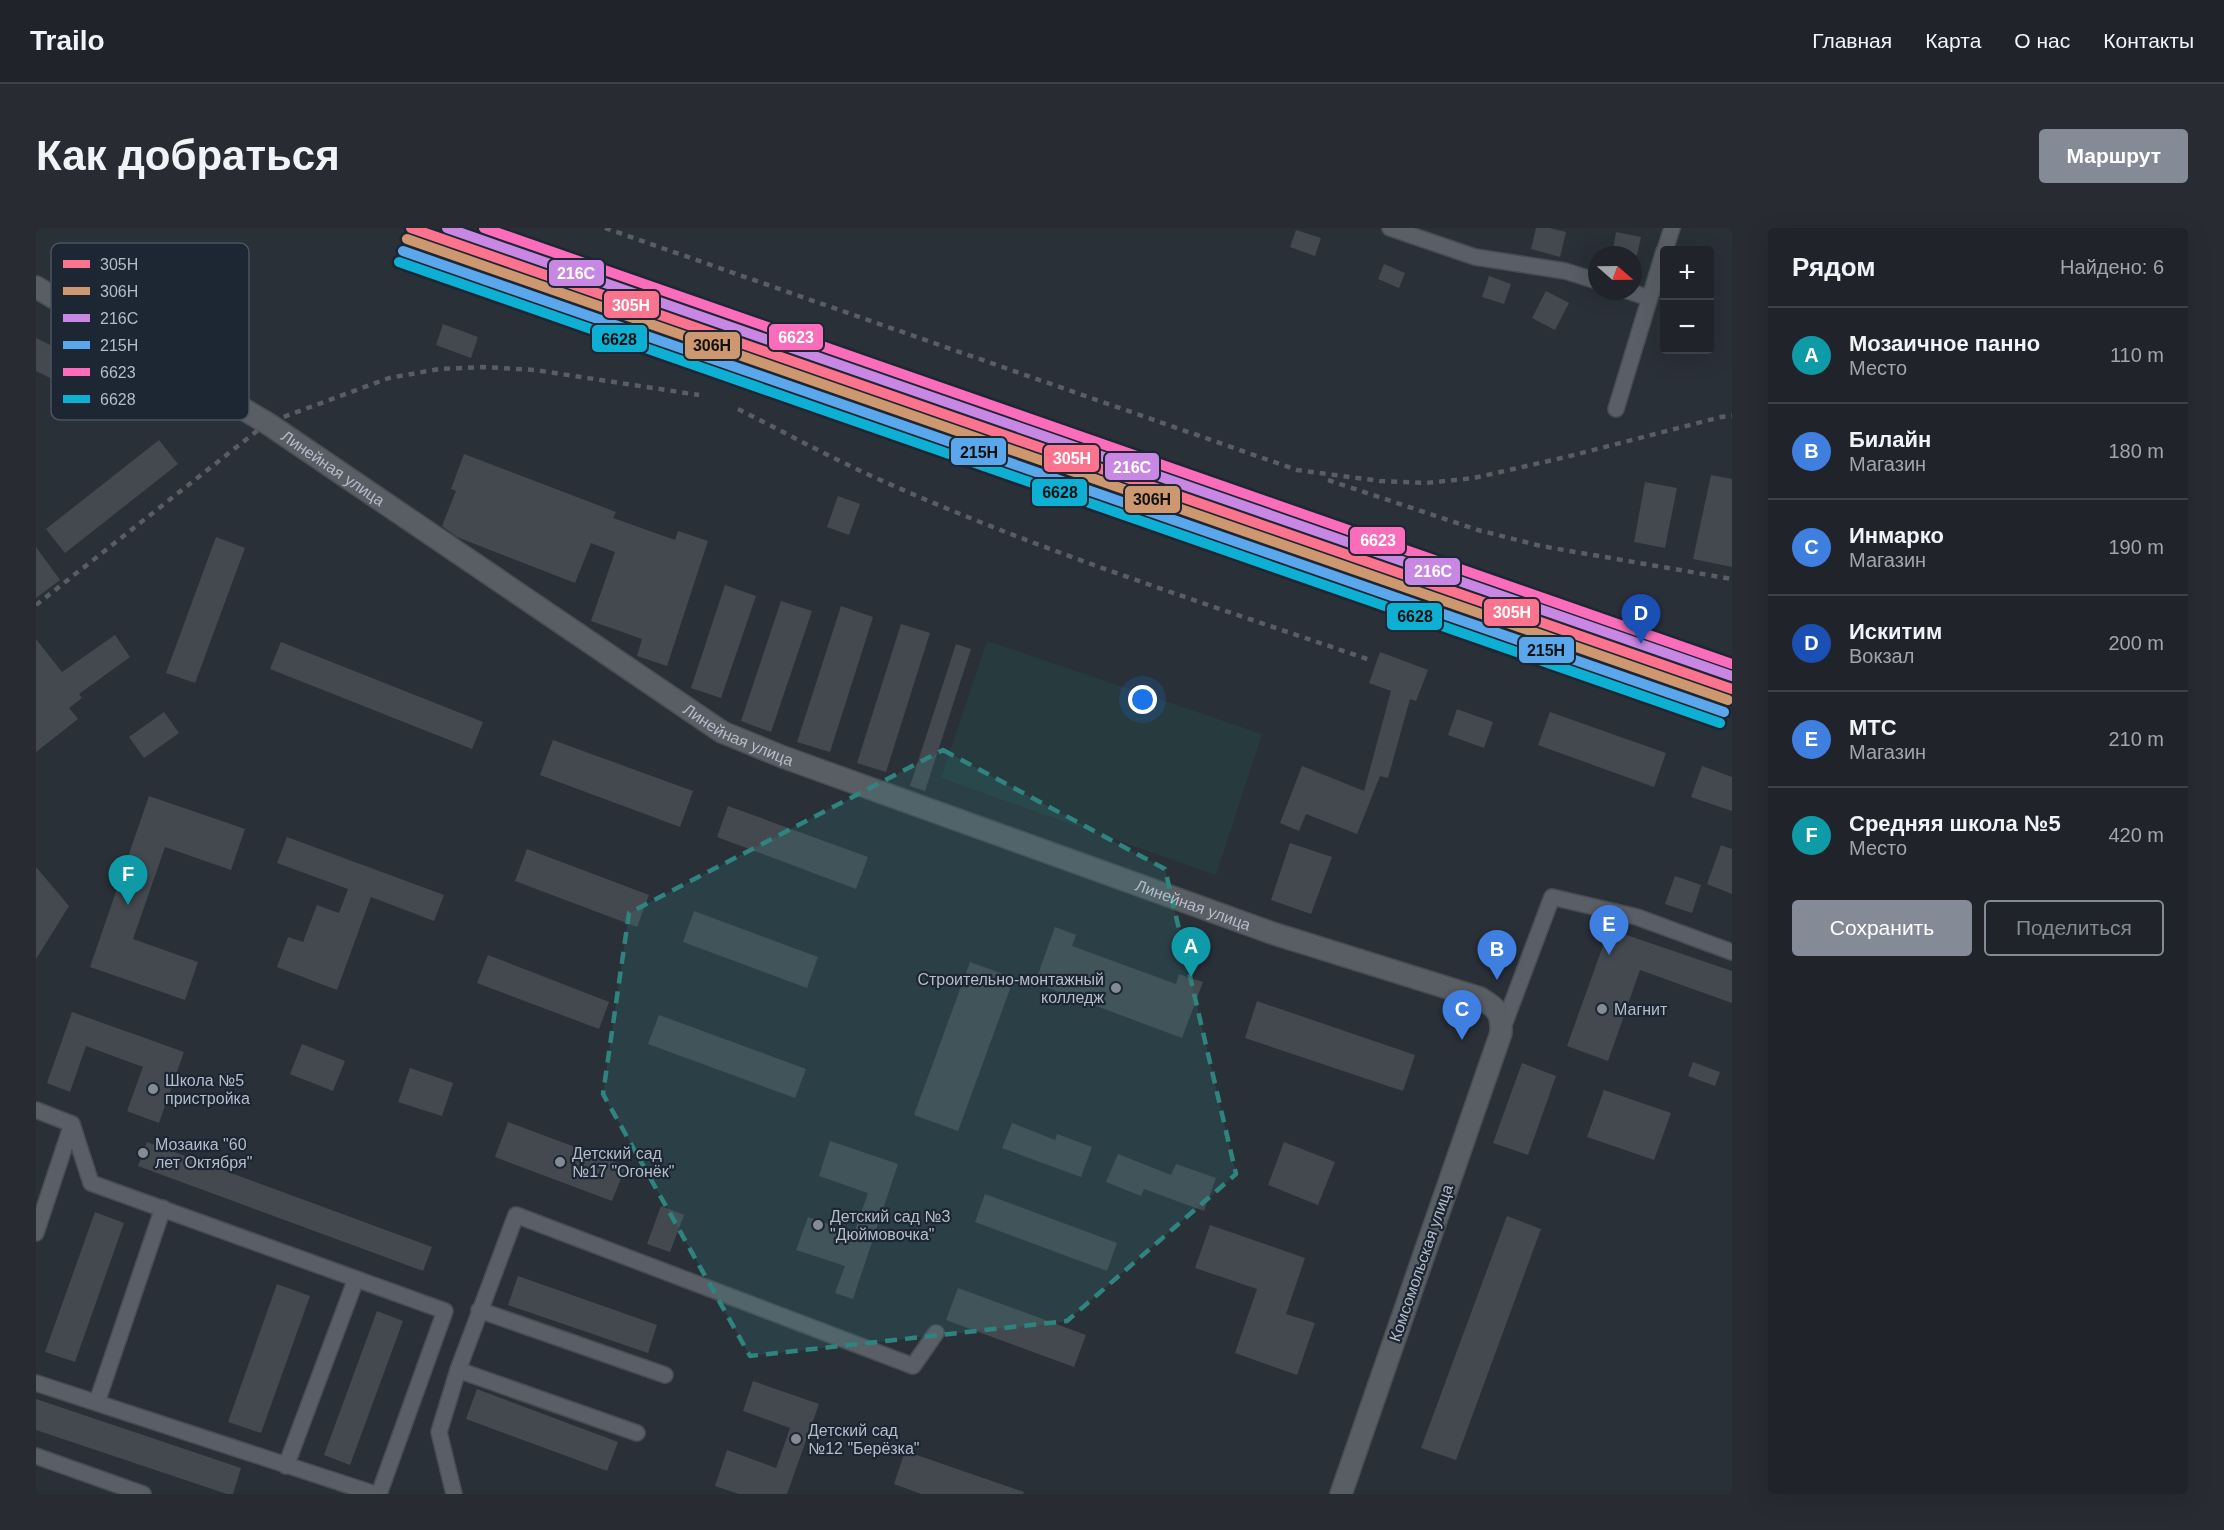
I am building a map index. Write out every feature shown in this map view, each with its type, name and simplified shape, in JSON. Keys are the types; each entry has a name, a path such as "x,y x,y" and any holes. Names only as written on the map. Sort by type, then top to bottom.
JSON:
{"main road":[{"name":"Линейная улица","path":"36,287 51,296"},
{"name":"Линейная улица","path":"249,412 722,732 783,757 1272,933 1480,998 1493,1006 1502,1019 1502,1033"},
{"name":"Комсомольская улица","path":"1341,1494 1502,1033"}],"street":[{"path":"1390,228 1475,257 1565,271 1588,278"},
{"path":"1667,246 1672,228"},
{"path":"1616,409 1660,266"},
{"path":"1642,296 1649,298"},
{"path":"1502,1033 1552,897 1637,917 1732,952"},
{"path":"36,1110 72,1124"},
{"path":"36,1383 377,1494 445,1311 91,1183 72,1124"},
{"path":"36,1233 72,1124"},
{"path":"97,1402 164,1208"},
{"path":"454,1494 439,1432 479,1310 516,1215 913,1366 936,1333"},
{"path":"286,1466 356,1279"},
{"path":"479,1310 665,1375"},
{"path":"458,1370 637,1433"},
{"path":"36,1456 143,1494"}],"highlighted area":[{"path":"943,750 1165,869 1236,1174 1067,1321 750,1356 603,1094 629,913"}],"green space":[{"path":"987,641 1262,734 1216,875 941,778"}],"building":[{"path":"1536,228 1566,232 1560,257 1531,249"},
{"path":"1296,230 1321,238 1315,256 1290,247"},
{"path":"1616,232 1641,237 1639,246 1614,246"},
{"path":"1384,264 1405,273 1399,288 1378,279"},
{"path":"1489,276 1511,284 1504,304 1482,297"},
{"path":"1546,291 1569,303 1555,330 1532,318"},
{"path":"443,324 478,337 471,358 436,345"},
{"path":"36,338 51,345 51,378 36,371"},
{"path":"159,440 178,464 65,553 46,529"},
{"path":"464,454 616,512 613,518 675,540 678,531 708,541 667,666 637,656 642,639 591,621 615,552 591,543 575,583 457,537 442,526 456,491 451,489"},
{"path":"1711,475 1732,479 1732,567 1693,559"},
{"path":"1645,482 1677,488 1665,548 1634,542"},
{"path":"838,496 860,504 849,535 827,527"},
{"path":"216,537 245,548 195,683 166,673"},
{"path":"36,547 60,580 36,598"},
{"path":"725,585 756,596 721,698 691,688"},
{"path":"781,601 812,611 771,732 741,721"},
{"path":"841,606 873,617 830,752 797,742"},
{"path":"901,624 930,633 886,772 857,763"},
{"path":"115,635 130,657 79,694 82,698 69,708 78,719 36,752 36,639 62,672"},
{"path":"281,642 483,722 472,749 270,669"},
{"path":"956,644 971,649 925,791 910,786"},
{"path":"1380,652 1428,670 1416,701 1410,699 1388,778 1380,776 1357,834 1306,814 1299,831 1280,823 1302,766 1364,791 1391,691 1369,683"},
{"path":"1457,709 1493,722 1484,748 1448,735"},
{"path":"164,712 179,733 144,758 129,737"},
{"path":"1550,712 1666,753 1654,787 1538,745"},
{"path":"553,740 693,791 680,827 540,775"},
{"path":"1702,766 1732,777 1732,811 1691,797"},
{"path":"149,796 245,829 231,870 165,847 133,939 198,962 185,1000 90,967"},
{"path":"728,806 868,857 856,889 717,837"},
{"path":"287,837 444,895 434,921 371,897 337,990 277,967 288,937 303,942 317,905 339,913 348,889 277,863"},
{"path":"1290,843 1332,857 1311,914 1271,900"},
{"path":"1721,845 1732,849 1732,894 1707,884"},
{"path":"527,849 649,895 637,927 515,881"},
{"path":"36,867 69,906 36,959"},
{"path":"1675,876 1701,885 1692,913 1665,904"},
{"path":"694,911 818,957 807,988 683,942"},
{"name":"Строительно-монтажный колледж","path":"1055,927 1076,935 1072,946 1176,984 1179,974 1203,982 1182,1038 1035,983"},
{"path":"1609,929 1732,971 1732,1003 1640,970 1608,1061 1567,1046"},
{"path":"488,955 609,1002 599,1029 477,983"},
{"path":"970,962 1014,978 958,1131 914,1115"},
{"path":"1257,1001 1415,1055 1403,1091 1245,1038"},
{"name":"Школа №5 пристройка","path":"72,1012 184,1052 159,1123 127,1111 143,1067 86,1046 70,1092 47,1083"},
{"path":"659,1015 806,1069 795,1098 648,1044"},
{"path":"302,1044 345,1061 333,1091 290,1074"},
{"path":"1693,1062 1720,1072 1715,1086 1688,1076"},
{"path":"1522,1063 1556,1076 1528,1155 1493,1143"},
{"path":"410,1068 453,1083 442,1116 398,1102"},
{"path":"1604,1090 1671,1113 1654,1160 1587,1137"},
{"name":"Детский сад №17 \"Огонёк\"","path":"508,1122 626,1166 612,1201 495,1157"},
{"path":"1012,1123 1055,1140 1057,1134 1092,1147 1081,1177 1002,1148"},
{"name":"Детский сад №3 \"Дюймовочка\"","path":"830,1141 898,1164 853,1299 835,1293 845,1266 796,1250 808,1217 854,1233 868,1193 819,1176"},
{"path":"147,1142 432,1247 423,1271 138,1166"},
{"path":"1284,1142 1335,1162 1318,1205 1268,1185"},
{"path":"1118,1154 1171,1175 1176,1164 1216,1178 1204,1211 1144,1189 1141,1196 1106,1182"},
{"path":"985,1194 1117,1243 1107,1271 975,1222"},
{"path":"661,1206 684,1215 670,1252 647,1244"},
{"path":"95,1212 124,1223 75,1362 45,1352"},
{"path":"1507,1216 1541,1229 1456,1460 1421,1448"},
{"path":"1210,1225 1305,1258 1286,1314 1315,1323 1297,1375 1235,1353 1257,1289 1195,1268"},
{"path":"518,1276 657,1325 648,1353 508,1305"},
{"path":"277,1284 310,1296 261,1433 228,1422"},
{"path":"958,1288 1086,1335 1074,1367 946,1320"},
{"path":"377,1311 403,1321 350,1465 324,1455"},
{"name":"Детский сад №12 \"Берёзка\"","path":"753,1381 819,1404 787,1494 739,1494 715,1486 727,1450 776,1468 790,1428 743,1411"},
{"path":"477,1389 618,1442 607,1471 466,1419"},
{"path":"36,1399 241,1468 233,1494 227,1494 36,1430"},
{"path":"905,1451 1024,1492 1023,1494 921,1494 894,1484"}],"railway":[{"path":"605,228 1297,470 1380,481 1426,483 1474,478 1732,416"},
{"path":"36,605 267,423 389,378 439,369 483,367 535,370 699,395"},
{"path":"738,409 858,470 997,529 1121,575 1370,660"},
{"path":"1328,480 1478,530 1541,546 1732,579"}],"transit line":[{"name":"305Н","path":"411,228 1732,689"},
{"name":"216С","path":"447,228 1732,676"},
{"name":"6623","path":"484,228 1732,664"},
{"name":"306Н","path":"407,239 1728,700"},
{"name":"215Н","path":"403,251 1724,712"},
{"name":"6628","path":"399,262 1720,723"}],"place":[{"name":"Искитим","path":"1641,644"},
{"name":"Средняя школа №5","path":"128,905"},
{"name":"МТС","path":"1609,955"},
{"name":"Мозаичное панно","path":"1191,977"},
{"name":"Билайн","path":"1497,980"},
{"name":"Строительно-монтажный колледж","path":"1116,988"},
{"name":"Магнит","path":"1602,1009"},
{"name":"Инмарко","path":"1462,1040"},
{"name":"Школа №5 пристройка","path":"153,1089"},
{"name":"Мозаика \"60 лет Октября\"","path":"143,1153"},
{"name":"Детский сад №17 \"Огонёк\"","path":"560,1162"},
{"name":"Детский сад №3 \"Дюймовочка\"","path":"818,1225"},
{"name":"Детский сад №12 \"Берёзка\"","path":"796,1439"}]}
